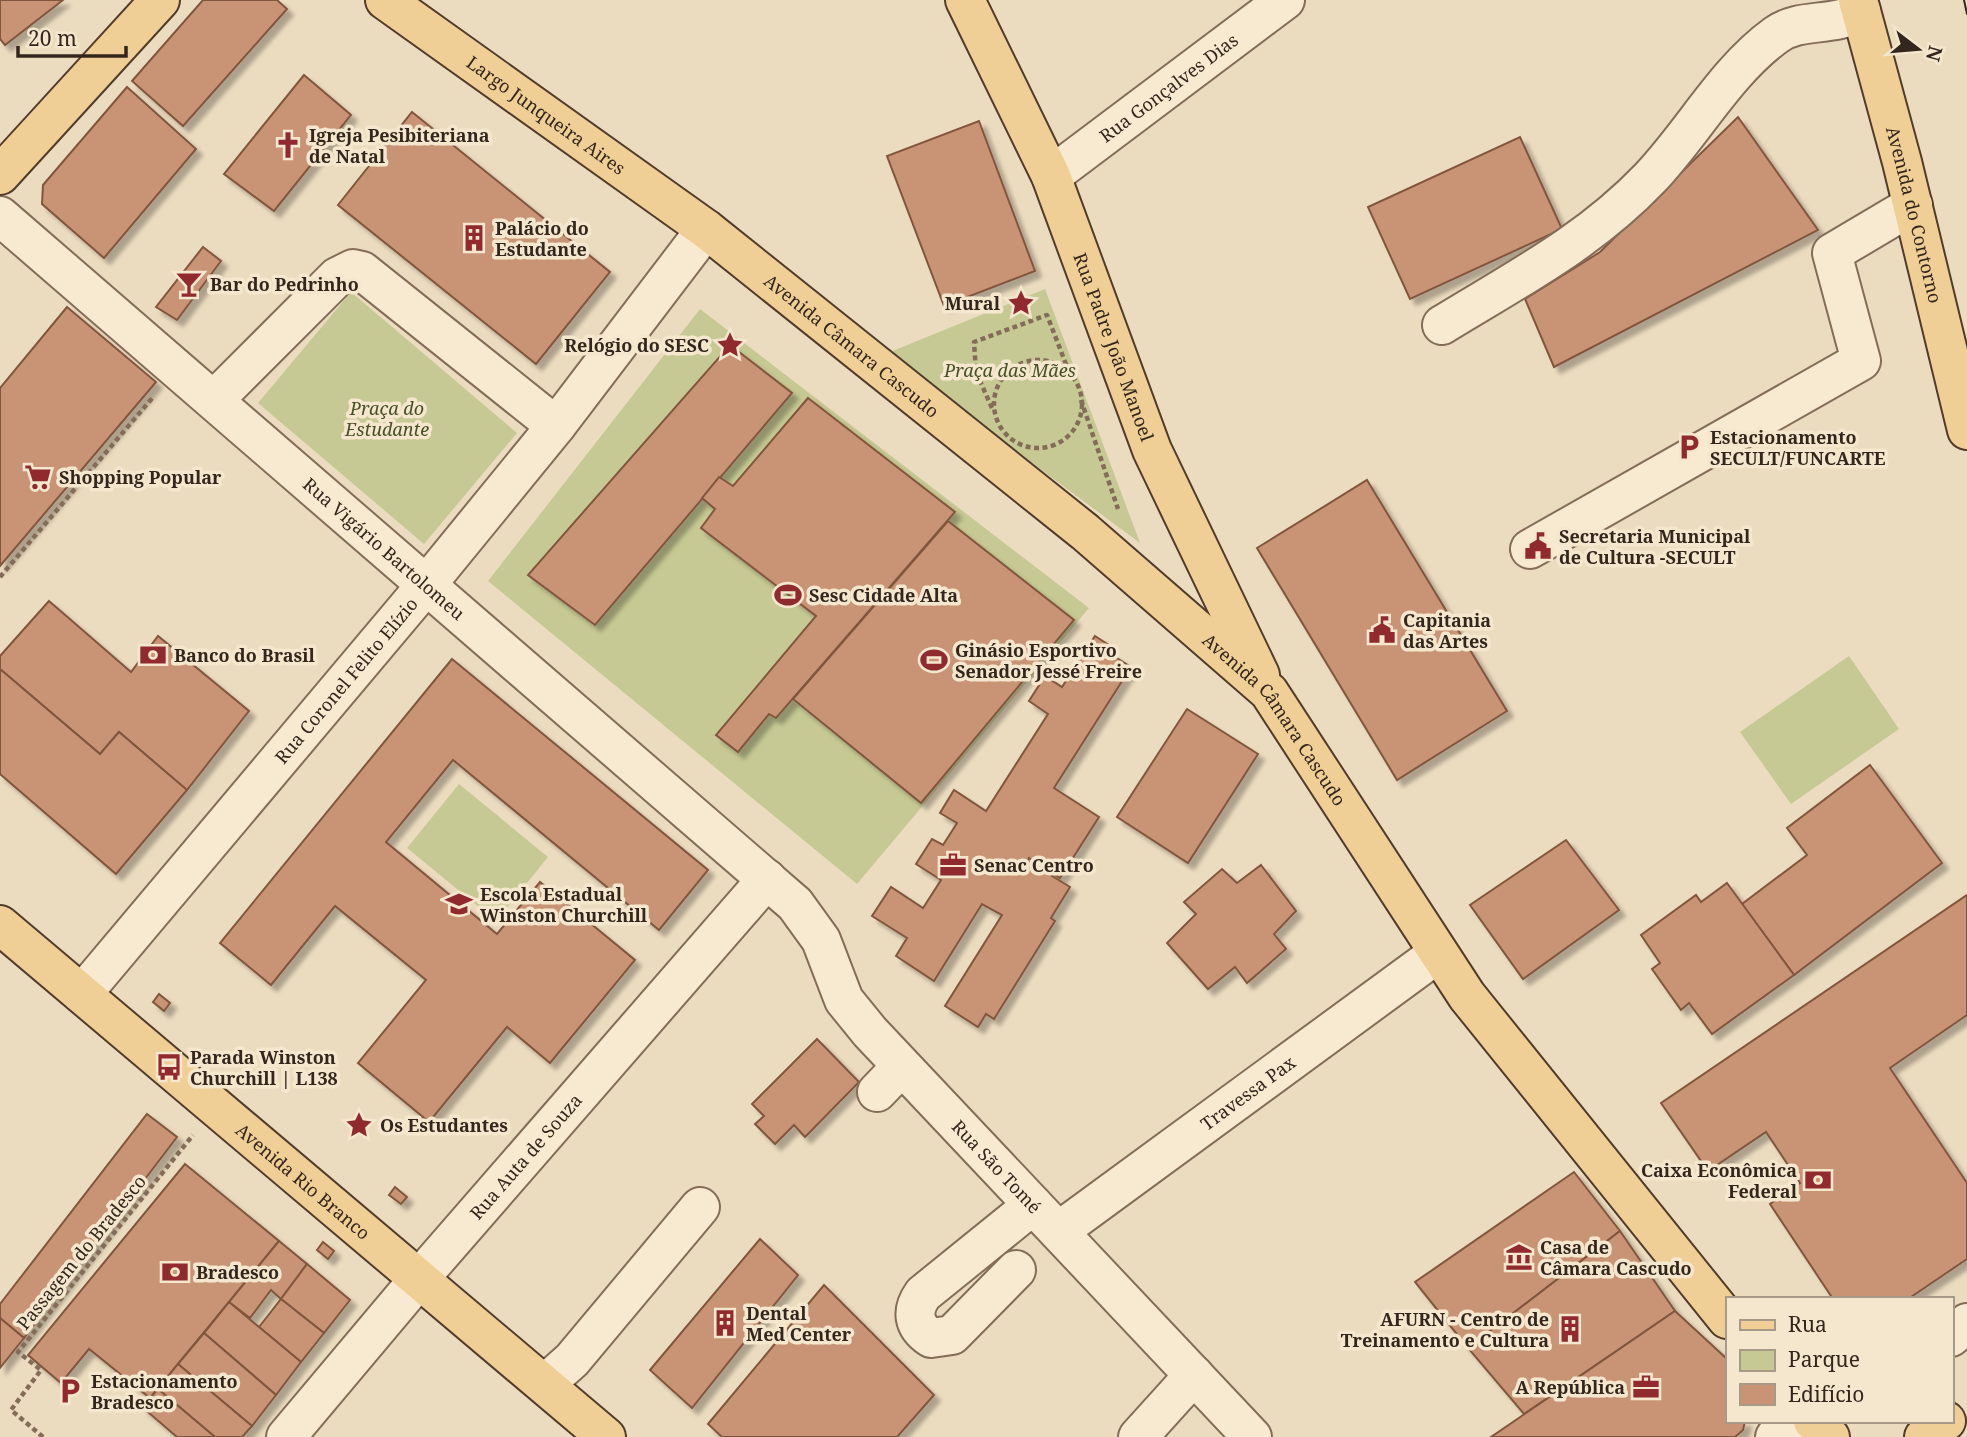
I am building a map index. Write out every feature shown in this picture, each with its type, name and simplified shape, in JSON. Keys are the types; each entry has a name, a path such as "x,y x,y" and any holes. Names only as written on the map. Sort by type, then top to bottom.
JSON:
{"main road":[{"path":"0,175 160,0"},
{"name":"Largo Junqueira Aires","path":"386,0 706,229"},
{"name":"Rua Padre João Manoel","path":"965,0 1051,176 1152,450 1269,692"},
{"name":"Avenida do Contorno","path":"1860,5 1913,205 1967,430"},
{"name":"Avenida Câmara Cascudo","path":"706,229 1085,532 1269,692 1437,954 1488,1024 1726,1318"},
{"name":"Avenida Rio Branco","path":"0,925 606,1437"},
{"path":"1815,1423 1830,1437"},
{"path":"1924,1437 1943,1423"}],"street":[{"name":"Rua Gonçalves Dias","path":"1051,176 1285,0"},
{"path":"1442,325 1592,233 1651,177 1750,58 1798,11 1845,20 1860,5"},
{"path":"1530,549 1861,361 1832,253 1913,205"},
{"name":"Rua Vigário Bartolomeu","path":"0,216 767,879"},
{"name":"Rua Coronel Felito Elízio","path":"82,994 427,584 556,425 706,229"},
{"path":"214,400 337,276 353,269 362,271 556,425"},
{"name":"Rua São Tomé","path":"767,879 795,904 821,940 844,1000 889,1079 1046,1218 1252,1437"},
{"name":"Rua Auta de Souza","path":"286,1437 418,1280 767,879"},
{"name":"Travessa Pax","path":"1016,1270 952,1335 931,1338 915,1321 914,1311 923,1294 1046,1218 1437,954"},
{"path":"545,1384 572,1360 701,1207"},
{"path":"1953,1335 1967,1323"},
{"path":"1138,1437 1194,1375"},
{"path":"1776,1437 1791,1423"}],"path":[{"path":"1035,455 1014,441 997,419 976,372 974,342 1047,315 1081,400 1120,513 1109,506"},
{"path":"997,419 996,389 1014,366 1028,360 1043,360 1070,373"},
{"path":"0,577 177,370"},
{"path":"1014,441 1040,448 1066,437 1080,414 1081,400"},
{"name":"Passagem do Bradesco","path":"43,1437 11,1410 41,1370 18,1352 215,1106"}],"green space":[{"name":"Praça das Mães","path":"1045,289 1140,543 885,354"},
{"name":"Praça do Estudante","path":"351,292 517,433 424,544 258,403"},
{"name":"Sesc Cidade Alta","path":"700,309 1089,608 857,884 488,581"},
{"path":"1849,656 1899,729 1791,804 1740,732"},
{"path":"459,784 548,857 496,921 407,848"}],"building":[{"path":"0,0 63,0 5,45 0,39"},
{"path":"203,0 277,0 287,9 183,126 132,81"},
{"name":"Igreja Pesibiteriana de Natal","path":"304,75 351,115 274,211 224,174"},
{"path":"127,87 196,149 104,258 42,204 43,185"},
{"name":"Palácio do Estudante","path":"412,112 610,272 536,364 338,205"},
{"path":"1738,117 1818,230 1554,367 1525,299 1600,252"},
{"path":"979,121 1035,271 944,306 887,156"},
{"path":"1520,137 1562,229 1410,299 1368,207"},
{"name":"Bar do Pedrinho","path":"203,247 221,261 177,320 156,307"},
{"name":"Shopping Popular","path":"67,307 156,382 0,566 0,388"},
{"path":"730,345 792,393 595,625 528,575"},
{"path":"808,398 955,512 776,718 769,714 738,752 716,735 816,616 701,528 715,509 702,498 719,477 733,486"},
{"name":"Capitania das Artes","path":"1367,480 1507,711 1397,780 1257,548"},
{"name":"Ginásio Esportivo Senador Jessé Freire","path":"948,521 1074,620 921,803 793,699"},
{"path":"49,601 131,672 158,636 249,711 187,790 119,732 100,754 0,669 0,656"},
{"path":"1095,636 1109,645 1106,651 1131,667 1054,788 1099,817 1060,878 1029,858 1028,861 1070,887 1051,918 1055,921 994,1019 986,1014 978,1027 945,1006 1002,915 982,904 934,981 896,956 907,938 872,916 891,887 923,908 941,880 916,864 932,839 943,845 957,823 940,813 954,790 986,811 1048,714 1029,701 1045,676 1062,687"},
{"path":"452,659 708,870 659,930 453,760 386,842 497,934 540,882 635,960 550,1063 507,1027 429,1122 358,1063 426,980 335,906 271,985 220,943"},
{"path":"0,669 100,754 119,732 187,790 116,874 0,774"},
{"path":"1187,709 1258,754 1188,863 1117,817"},
{"path":"1870,765 1942,863 1794,975 1742,904 1807,855 1787,828"},
{"path":"1566,840 1619,910 1523,979 1470,905"},
{"path":"1261,865 1296,911 1274,934 1286,949 1247,983 1235,967 1208,989 1167,943 1196,914 1184,902 1222,869 1237,883"},
{"path":"1727,883 1794,975 1712,1034 1689,1003 1681,1010 1652,969 1660,963 1641,935 1696,895 1701,902"},
{"name":"Caixa Econômica Federal","path":"1967,895 1967,1015 1890,1068 1967,1183 1967,1259 1911,1297 1832,1297 1770,1204 1800,1183 1766,1132 1708,1171 1661,1103"},
{"path":"159,994 170,1003 164,1011 153,1002"},
{"path":"817,1039 859,1082 805,1137 794,1125 775,1144 755,1124 764,1116 752,1104"},
{"path":"147,1114 177,1137 24,1338 0,1318 0,1304"},
{"name":"Bradesco","path":"185,1164 279,1241 150,1398 89,1349 61,1383 28,1355"},
{"name":"Casa de Câmara Cascudo","path":"1574,1172 1620,1231 1468,1348 1415,1282"},
{"path":"395,1187 407,1197 401,1204 389,1195"},
{"name":"AFURN - Centro de Treinamento e Cultura","path":"1620,1231 1675,1311 1524,1414 1468,1348"},
{"name":"Dental Med Center","path":"760,1239 798,1275 692,1408 650,1370"},
{"path":"279,1241 307,1264 281,1299 271,1290 250,1318 229,1302"},
{"path":"323,1242 334,1251 328,1259 317,1250"},
{"path":"307,1264 350,1300 324,1333 281,1299"},
{"path":"824,1285 934,1395 897,1437 722,1437 708,1424"},
{"path":"281,1299 324,1333 301,1362 259,1327"},
{"path":"229,1302 301,1362 276,1395 204,1333"},
{"name":"A República","path":"1675,1311 1726,1358 1726,1423 1745,1423 1743,1430 1735,1437 1491,1437"},
{"path":"0,1318 24,1338 0,1368"},
{"path":"204,1333 276,1395 252,1426 178,1364"},
{"path":"178,1364 252,1426 242,1437 215,1437 158,1389"},
{"path":"158,1389 215,1437 177,1437 142,1407"}],"tram line":[{"path":"1964,0 1967,14"}],"place":[{"name":"Igreja Pesibiteriana de Natal","path":"288,145"},
{"name":"Palácio do Estudante","path":"474,238"},
{"name":"Bar do Pedrinho","path":"189,284"},
{"name":"Mural","path":"1021,303"},
{"name":"Relógio do SESC","path":"730,345"},
{"name":"Estacionamento SECULT/FUNCARTE","path":"1689,447"},
{"name":"Shopping Popular","path":"38,477"},
{"name":"Secretaria Municipal de Cultura -SECULT","path":"1538,546"},
{"name":"Sesc Cidade Alta","path":"788,595"},
{"name":"Capitania das Artes","path":"1382,630"},
{"name":"Banco do Brasil","path":"153,655"},
{"name":"Ginásio Esportivo Senador Jessé Freire","path":"934,660"},
{"name":"Senac Centro","path":"953,865"},
{"name":"Escola Estadual Winston Churchill","path":"459,904"},
{"name":"Parada Winston Churchill | L138","path":"169,1067"},
{"name":"Os Estudantes","path":"359,1125"},
{"name":"Caixa Econômica Federal","path":"1818,1180"},
{"name":"Casa de Câmara Cascudo","path":"1519,1257"},
{"name":"Bradesco","path":"175,1272"},
{"name":"Dental Med Center","path":"725,1323"},
{"name":"AFURN - Centro de Treinamento e Cultura","path":"1570,1329"},
{"name":"A República","path":"1646,1387"},
{"name":"Estacionamento Bradesco","path":"70,1391"}]}
